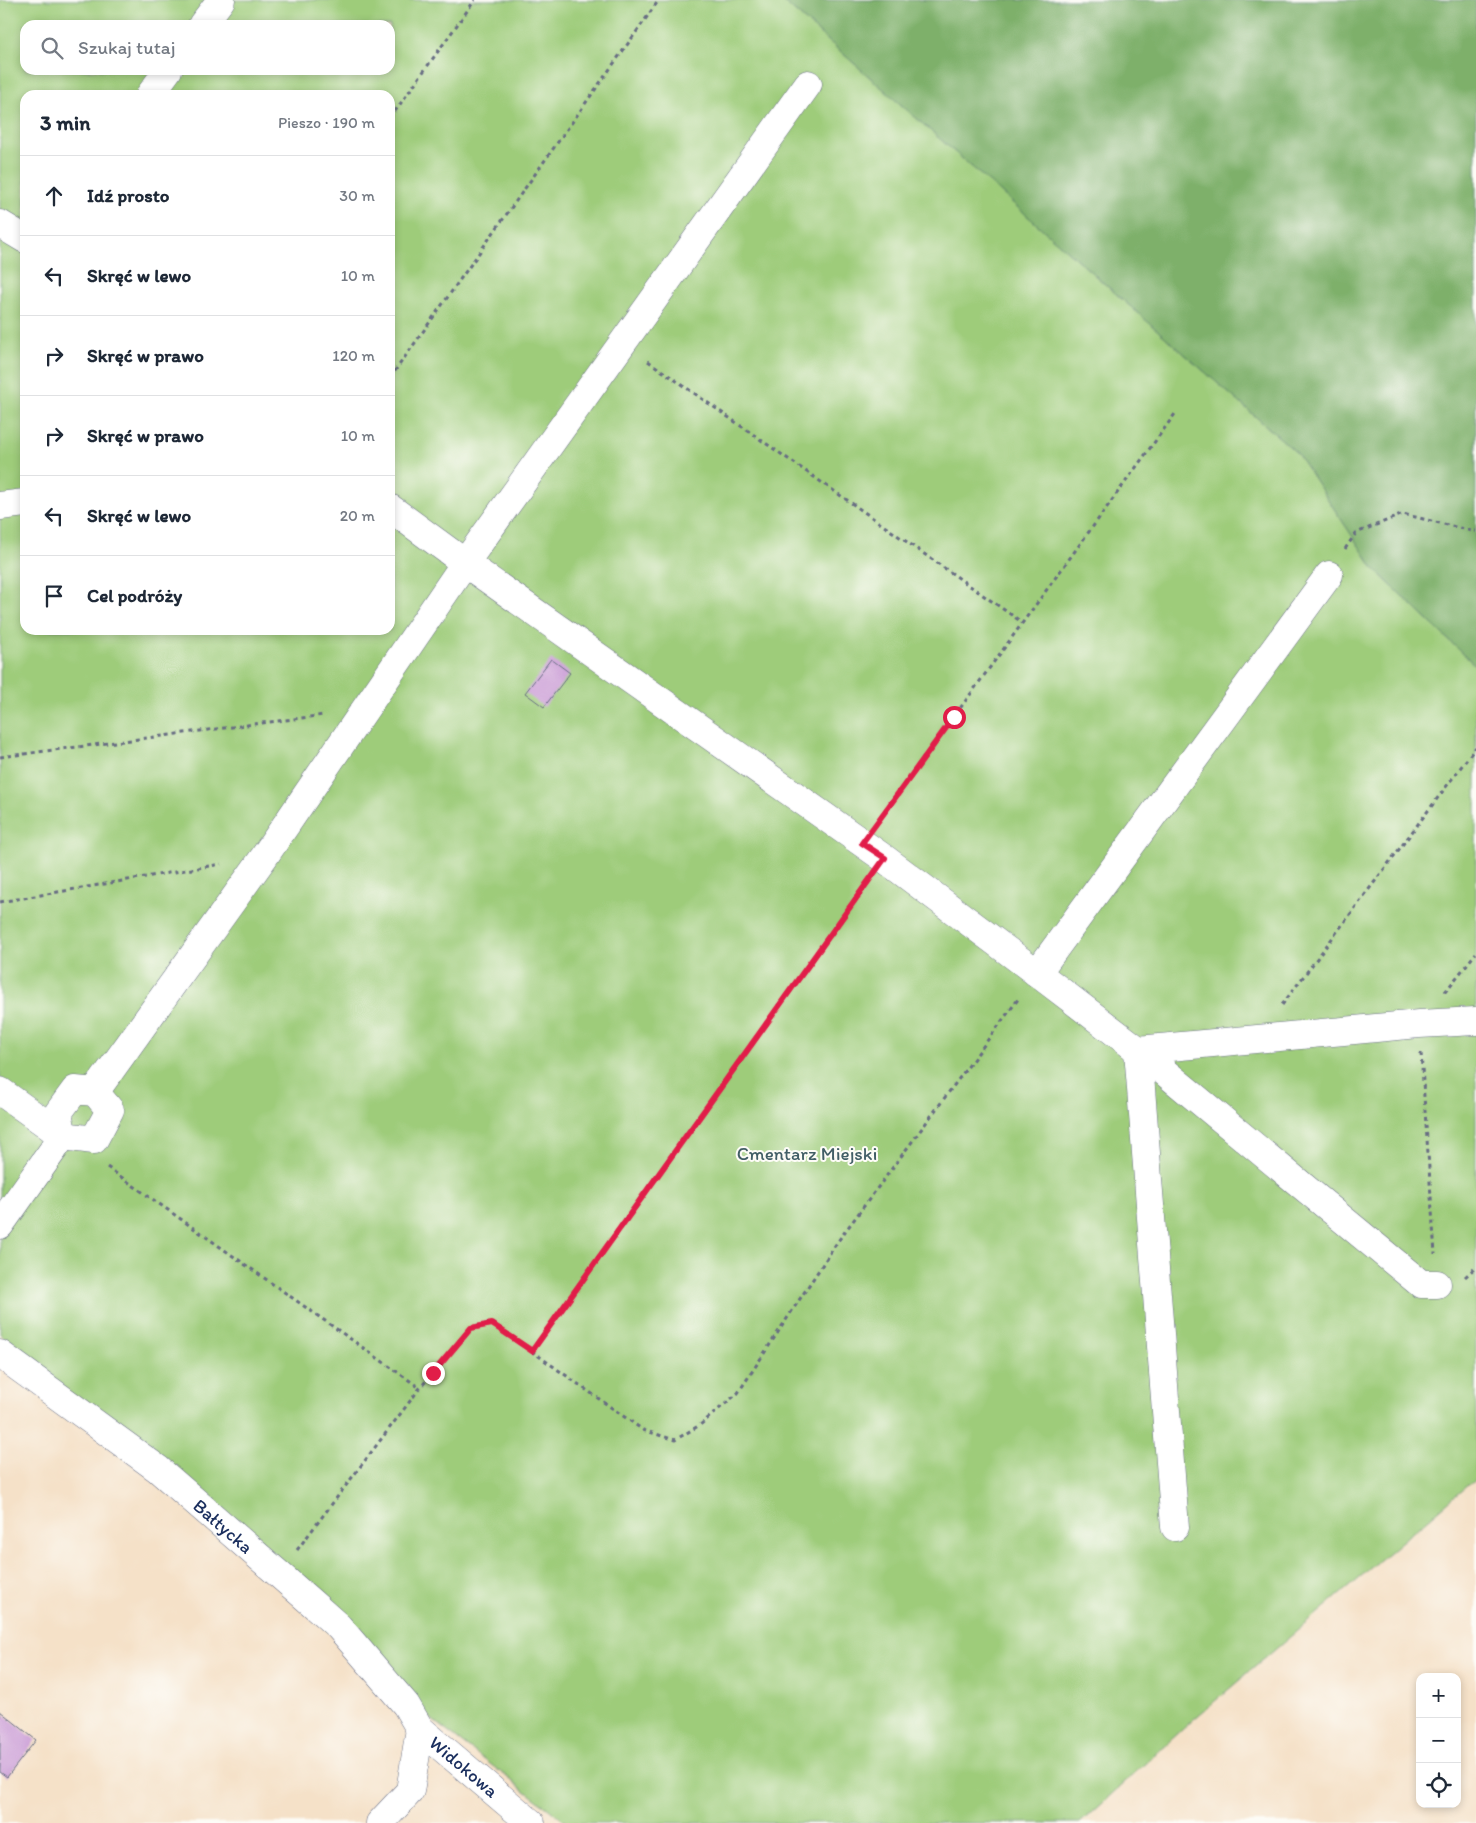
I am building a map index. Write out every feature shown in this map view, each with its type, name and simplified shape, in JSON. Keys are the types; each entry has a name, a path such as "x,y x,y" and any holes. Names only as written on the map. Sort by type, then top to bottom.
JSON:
{"street":[{"path":"206,20 221,0"},
{"path":"154,90 164,75"},
{"path":"0,1225 63,1136 58,1113 75,1090 95,1092 264,857 464,563 808,84"},
{"path":"0,224 20,236"},
{"path":"0,506 20,504"},
{"path":"395,512 464,563 885,858 1138,1050 1420,1284 1437,1284"},
{"path":"1037,973 1329,575"},
{"path":"1138,1050 1419,1024 1476,1021"},
{"path":"1138,1050 1175,1527"},
{"path":"0,1091 63,1136"},
{"name":"Bałtycka","path":"0,1354 158,1468 339,1627 406,1705 420,1729"},
{"path":"380,1823 410,1791 420,1729"},
{"name":"Widokowa","path":"420,1729 531,1823"}],"path":[{"path":"395,111 475,0"},
{"path":"395,371 659,0"},
{"path":"622,343 1023,623"},
{"path":"862,843 1175,414"},
{"path":"1329,575 1356,533 1403,514 1472,531 1476,530"},
{"path":"0,757 365,709"},
{"path":"1258,1038 1476,747"},
{"path":"0,902 264,857"},
{"path":"532,1351 885,858"},
{"path":"1437,1284 1419,1024 1476,953"},
{"path":"279,1574 420,1388 471,1328 492,1324 643,1430 675,1440 700,1425 738,1393 838,1240 1037,973"},
{"path":"104,1165 420,1388"}],"green space":[{"name":"Cmentarz Miejski","path":"0,0 782,0 1297,453 1375,570 1476,666 1476,1478 1194,1719 1080,1823 567,1823 392,1689 92,1414 0,1334"},
{"path":"782,0 1476,0 1476,666 1375,570 1297,453"}],"building":[{"path":"551,659 570,673 544,707 525,693"},
{"path":"0,1711 36,1740 7,1777 0,1772"}],"route":[{"path":"433,1373 471,1328 492,1324 532,1351 885,858 862,843 954,717"}]}
